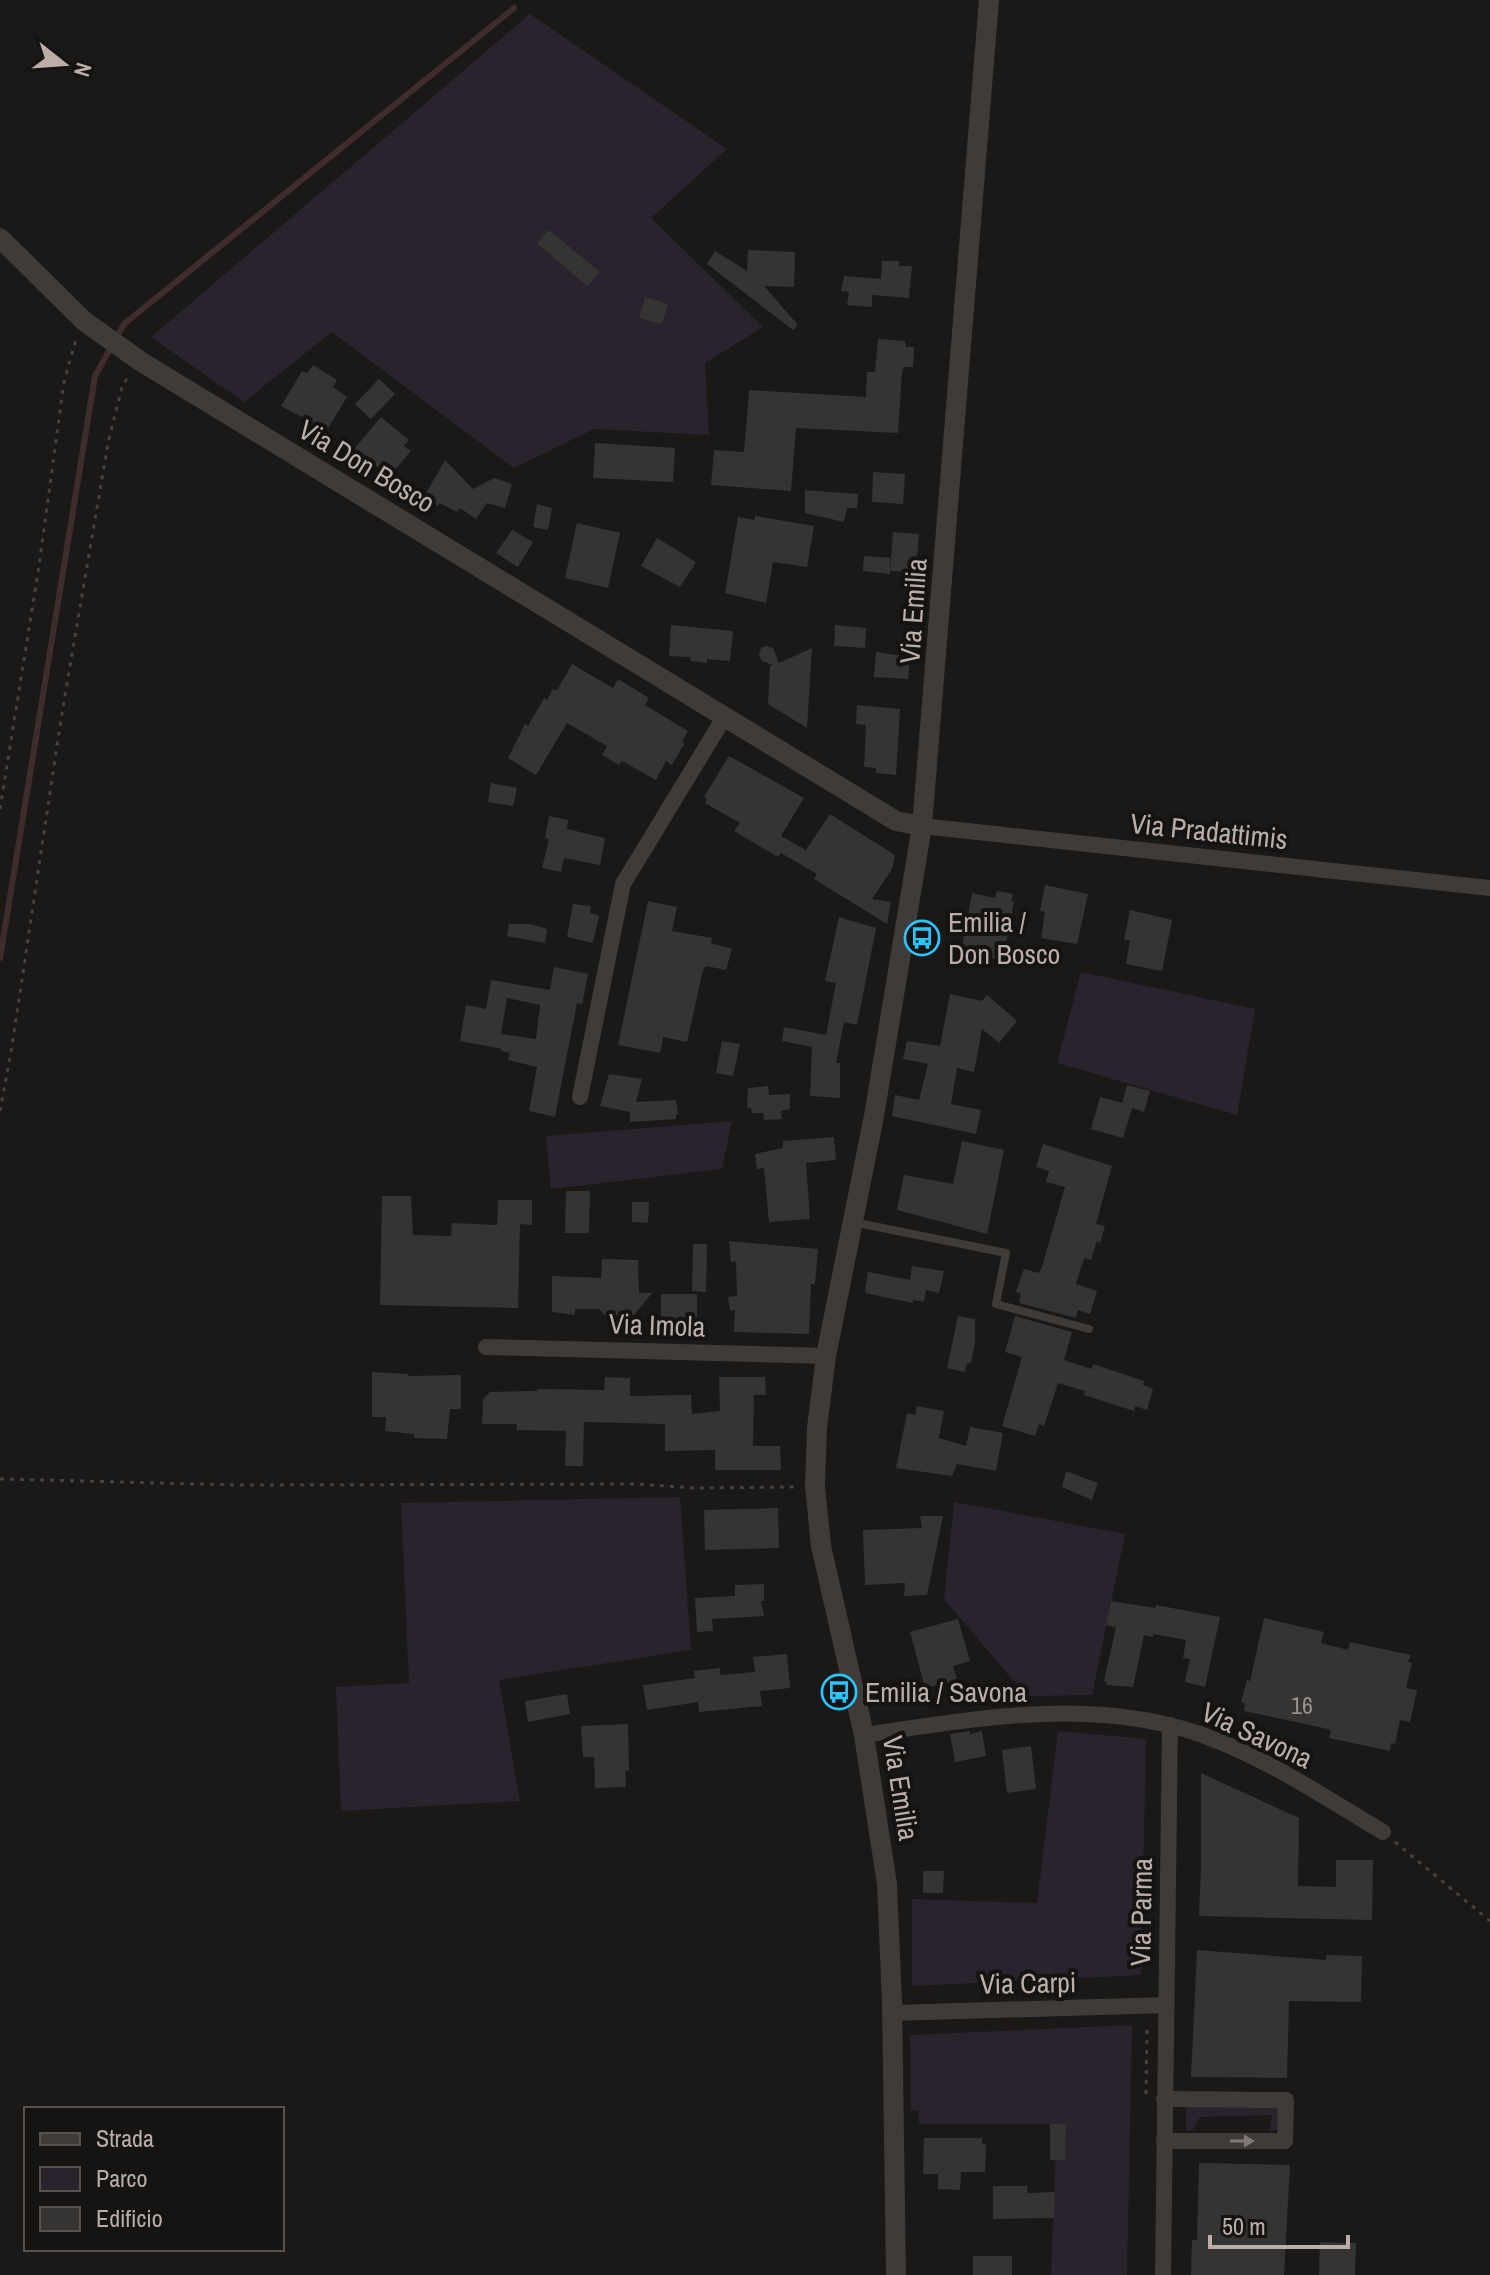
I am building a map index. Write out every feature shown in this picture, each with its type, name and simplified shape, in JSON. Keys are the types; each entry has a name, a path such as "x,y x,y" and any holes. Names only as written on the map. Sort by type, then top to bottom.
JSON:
{"street":[{"name":"Via Emilia","path":"896,2275 892,2013 885,1869 864,1735 821,1546 815,1486 817,1428 826,1356 879,1088 922,826 989,0"},
{"name":"Via Don Bosco","path":"0,238 90,326 133,356 896,821 922,826"},
{"path":"580,1097 623,884 725,716"},
{"name":"Via Pradattimis","path":"922,826 1490,888"},
{"name":"Via Imola","path":"486,1347 826,1356"},
{"name":"Via Savona","path":"864,1735 998,1715 1095,1715 1170,1725 1219,1741 1246,1754 1383,1832"},
{"name":"Via Parma","path":"1163,2275 1170,1725"},
{"name":"Via Carpi","path":"892,2013 1166,2005"},
{"path":"1164,2099 1286,2100 1286,2114 1285,2141 1164,2141"}],"lane":[{"path":"852,1222 1006,1253 996,1304 1089,1329"}],"path":[{"path":"0,809 39,566 64,382 73,346 90,326"},
{"path":"0,1111 58,734 108,443 133,356"},
{"path":"0,1479 238,1485 815,1486"},
{"path":"1383,1832 1490,1921"}],"green space":[{"path":"530,14 727,149 651,218 763,327 705,363 709,435 594,429 514,468 332,332 244,402 151,337"},
{"path":"1081,972 1255,1009 1237,1115 1057,1063"},
{"path":"732,1121 722,1169 551,1189 546,1136"},
{"path":"680,1497 691,1650 499,1680 520,1801 341,1811 336,1687 409,1683 401,1503"},
{"path":"954,1502 1125,1534 1092,1695 1030,1696 944,1599"},
{"path":"1058,1731 1146,1739 1141,1975 912,1986 912,1899 1037,1903"},
{"path":"1132,2025 1127,2275 1051,2275 1057,2124 919,2124 919,2111 911,2110 910,2035"},
{"path":"1186,2107 1278,2107 1278,2130 1269,2131 1272,2115 1200,2117 1193,2130 1186,2131"}],"building":[{"path":"549,230 600,272 587,286 537,243"},
{"path":"748,250 795,252 794,287 764,286 798,325 793,330 707,264 715,251 747,271"},
{"path":"882,261 899,261 899,266 912,266 909,298 872,295 872,307 847,305 849,292 841,291 844,276 881,279"},
{"path":"645,297 668,304 662,324 639,318"},
{"path":"878,339 905,341 906,347 914,347 913,367 904,367 902,373 898,433 796,428 791,491 711,485 714,450 744,452 749,390 866,397 867,372 875,372"},
{"path":"313,365 337,380 333,387 347,397 327,430 281,406 302,371 307,373"},
{"path":"379,379 395,394 371,419 355,404"},
{"path":"381,417 409,440 404,446 411,451 392,473 389,471 387,474 354,449"},
{"path":"595,443 675,448 673,482 593,478"},
{"path":"445,460 473,489 494,478 512,484 505,508 487,503 476,519 460,508 457,512 440,503 438,506 424,497"},
{"path":"873,472 905,474 903,504 872,502"},
{"path":"805,490 858,494 857,508 847,508 844,522 805,513"},
{"path":"537,504 552,508 548,530 533,527"},
{"path":"755,516 814,526 807,567 773,562 766,603 725,593 738,517 755,520"},
{"path":"577,523 620,533 608,588 565,578"},
{"path":"512,530 533,542 518,567 496,553"},
{"path":"893,532 919,534 916,567 909,566 910,572 890,571"},
{"path":"657,538 696,562 680,587 641,566"},
{"path":"864,556 890,558 890,574 863,571"},
{"path":"671,625 733,631 730,661 707,659 707,663 691,661 690,657 669,656"},
{"path":"835,625 866,628 865,648 834,646"},
{"path":"761,648 773,648 779,663 812,648 807,728 768,704 770,666 773,665 762,661 759,655"},
{"path":"876,652 910,657 908,679 874,677"},
{"path":"572,664 613,688 618,679 649,698 645,705 688,731 672,765 666,761 656,780 622,761 619,765 602,755 607,746 567,723 536,775 508,758 525,724 528,726 544,698 547,700 553,689 557,690"},
{"path":"857,705 900,709 896,775 876,773 876,768 864,767 866,725 856,724"},
{"path":"729,756 804,798 781,836 806,850 830,814 895,855 892,869 872,899 891,902 887,924 814,879 817,874 781,853 778,857 734,831 740,823 705,803 707,799 704,797"},
{"path":"491,783 517,788 513,806 488,802"},
{"path":"549,816 568,820 567,829 605,838 600,865 564,858 561,872 542,868 549,839 545,838"},
{"path":"1045,885 1088,894 1077,944 1041,938 1045,912 1040,911"},
{"path":"997,891 1013,894 1011,901 1014,902 1004,953 1001,952 999,960 961,953 972,893 995,898"},
{"path":"648,901 677,907 672,931 712,938 711,943 732,949 726,970 706,966 703,970 687,1042 663,1037 660,1053 618,1045"},
{"path":"573,904 591,906 590,913 599,916 593,943 567,937"},
{"path":"1130,910 1172,920 1162,971 1126,964 1130,940 1124,940"},
{"path":"839,917 876,928 857,1025 844,1022 836,1063 840,1063 840,1098 810,1096 812,1047 782,1041 784,1027 826,1035 836,983 825,981"},
{"path":"509,924 530,924 547,929 545,943 507,936"},
{"path":"554,967 588,974 582,1004 577,1003 555,1117 529,1111 537,1067 508,1060 510,1053 502,1049 460,1041 466,1005 486,1009 491,980 550,990","holes":["507,998 540,1005 536,1039 501,1034"]},
{"path":"950,994 982,1001 987,995 1017,1021 999,1043 982,1029 974,1072 957,1068 951,1104 981,1110 976,1134 892,1116 895,1095 919,1100 928,1064 903,1059 907,1041 940,1046"},
{"path":"722,1041 740,1044 733,1076 716,1073"},
{"path":"609,1074 642,1079 636,1102 676,1100 676,1119 630,1122 630,1112 600,1106"},
{"path":"1127,1085 1150,1091 1144,1112 1132,1108 1123,1138 1091,1129 1100,1097 1122,1103"},
{"path":"768,1086 769,1095 790,1094 790,1109 781,1111 782,1119 764,1120 763,1113 752,1113 751,1108 747,1108 748,1088"},
{"path":"834,1137 836,1160 806,1163 810,1219 769,1222 764,1168 757,1169 755,1154 783,1148 783,1141"},
{"path":"962,1141 1004,1150 987,1234 897,1210 904,1175 953,1184"},
{"path":"1043,1144 1112,1166 1096,1224 1105,1226 1100,1243 1097,1241 1091,1260 1084,1258 1076,1284 1097,1291 1090,1314 1078,1310 1076,1318 1019,1303 1021,1294 1016,1292 1024,1269 1038,1273 1041,1270 1065,1187 1046,1182 1049,1171 1036,1167"},
{"path":"566,1191 590,1191 589,1233 565,1233"},
{"path":"382,1196 411,1196 413,1235 451,1236 452,1223 497,1225 498,1200 532,1200 532,1225 520,1224 518,1308 380,1305"},
{"path":"632,1202 649,1202 648,1223 632,1222"},
{"path":"729,1241 818,1249 815,1284 811,1284 809,1334 734,1332 735,1310 730,1311 728,1297 737,1296 736,1261 731,1262"},
{"path":"693,1244 707,1244 706,1292 692,1291"},
{"path":"602,1259 638,1260 639,1293 652,1293 634,1315 607,1318 599,1309 575,1309 575,1315 552,1312 552,1276 601,1278"},
{"path":"912,1266 944,1271 939,1293 926,1290 924,1302 913,1300 913,1303 865,1293 868,1272 910,1280"},
{"path":"661,1294 697,1294 697,1328 661,1327"},
{"path":"958,1316 975,1319 975,1343 971,1363 967,1363 965,1372 947,1368"},
{"path":"1015,1316 1072,1332 1064,1360 1092,1369 1093,1364 1144,1381 1143,1385 1153,1389 1147,1410 1135,1406 1134,1411 1058,1383 1044,1426 1039,1424 1035,1436 1002,1426 1022,1357 1005,1352"},
{"path":"372,1372 408,1376 461,1375 461,1409 450,1409 447,1439 414,1438 414,1434 385,1431 386,1417 372,1417"},
{"path":"605,1377 630,1378 630,1396 691,1395 692,1414 720,1411 719,1377 765,1377 766,1395 754,1395 753,1446 780,1446 781,1470 715,1470 715,1450 665,1451 665,1424 584,1422 583,1466 565,1466 566,1431 517,1430 517,1424 482,1424 483,1399 490,1392 604,1390"},
{"path":"917,1406 944,1411 939,1438 966,1446 970,1427 1003,1433 996,1471 957,1464 952,1476 896,1468 907,1413 915,1415"},
{"path":"1066,1471 1098,1483 1092,1500 1062,1487"},
{"path":"778,1508 779,1548 705,1550 704,1510"},
{"path":"920,1516 943,1516 927,1595 904,1596 905,1583 865,1585 863,1530 922,1528"},
{"path":"764,1584 764,1601 761,1601 764,1616 712,1619 713,1631 697,1632 695,1598 735,1596 735,1585"},
{"path":"1111,1601 1155,1608 1156,1605 1220,1617 1205,1687 1185,1682 1190,1659 1183,1658 1186,1640 1153,1634 1153,1637 1144,1635 1133,1687 1106,1685 1104,1681 1116,1627 1106,1625"},
{"path":"1264,1618 1324,1632 1321,1643 1348,1650 1350,1642 1411,1655 1406,1688 1417,1690 1410,1722 1400,1720 1395,1744 1391,1743 1390,1751 1329,1738 1331,1731 1328,1729 1244,1711 1245,1703 1241,1702 1247,1680 1250,1681"},
{"path":"958,1619 970,1661 953,1666 957,1680 925,1688 910,1632"},
{"path":"787,1654 790,1688 760,1691 762,1706 699,1712 698,1702 647,1710 643,1685 695,1678 694,1671 720,1668 720,1675 755,1672 753,1657"},
{"path":"567,1694 570,1714 528,1722 525,1701"},
{"path":"628,1724 629,1770 625,1771 626,1787 595,1788 594,1757 583,1757 581,1726"},
{"path":"970,1731 970,1734 982,1731 986,1756 955,1762 950,1734"},
{"path":"1031,1746 1036,1789 1007,1793 1002,1750"},
{"path":"1201,1773 1299,1818 1298,1886 1336,1887 1336,1860 1373,1860 1372,1920 1199,1916"},
{"path":"923,1871 944,1871 943,1893 923,1893"},
{"path":"1197,1950 1326,1960 1326,1955 1362,1956 1361,2002 1289,2001 1287,2078 1191,2077"},
{"path":"1050,2124 1066,2124 1065,2160 1050,2160"},
{"path":"924,2138 982,2138 982,2144 986,2144 985,2172 961,2172 960,2190 938,2189 938,2174 923,2174"},
{"path":"1199,2163 1290,2165 1284,2275 1191,2275 1192,2240 1197,2240"},
{"path":"993,2186 1027,2186 1027,2193 1055,2192 1054,2218 993,2219"},
{"path":"1320,2242 1356,2243 1355,2275 1319,2275"},
{"path":"973,2256 1012,2256 1012,2275 973,2275"}],"waterway":[{"path":"0,958 95,376 124,324 514,8"}],"place":[{"name":"Emilia / Don Bosco","path":"922,938"},
{"name":"Emilia / Savona","path":"839,1692"}]}
